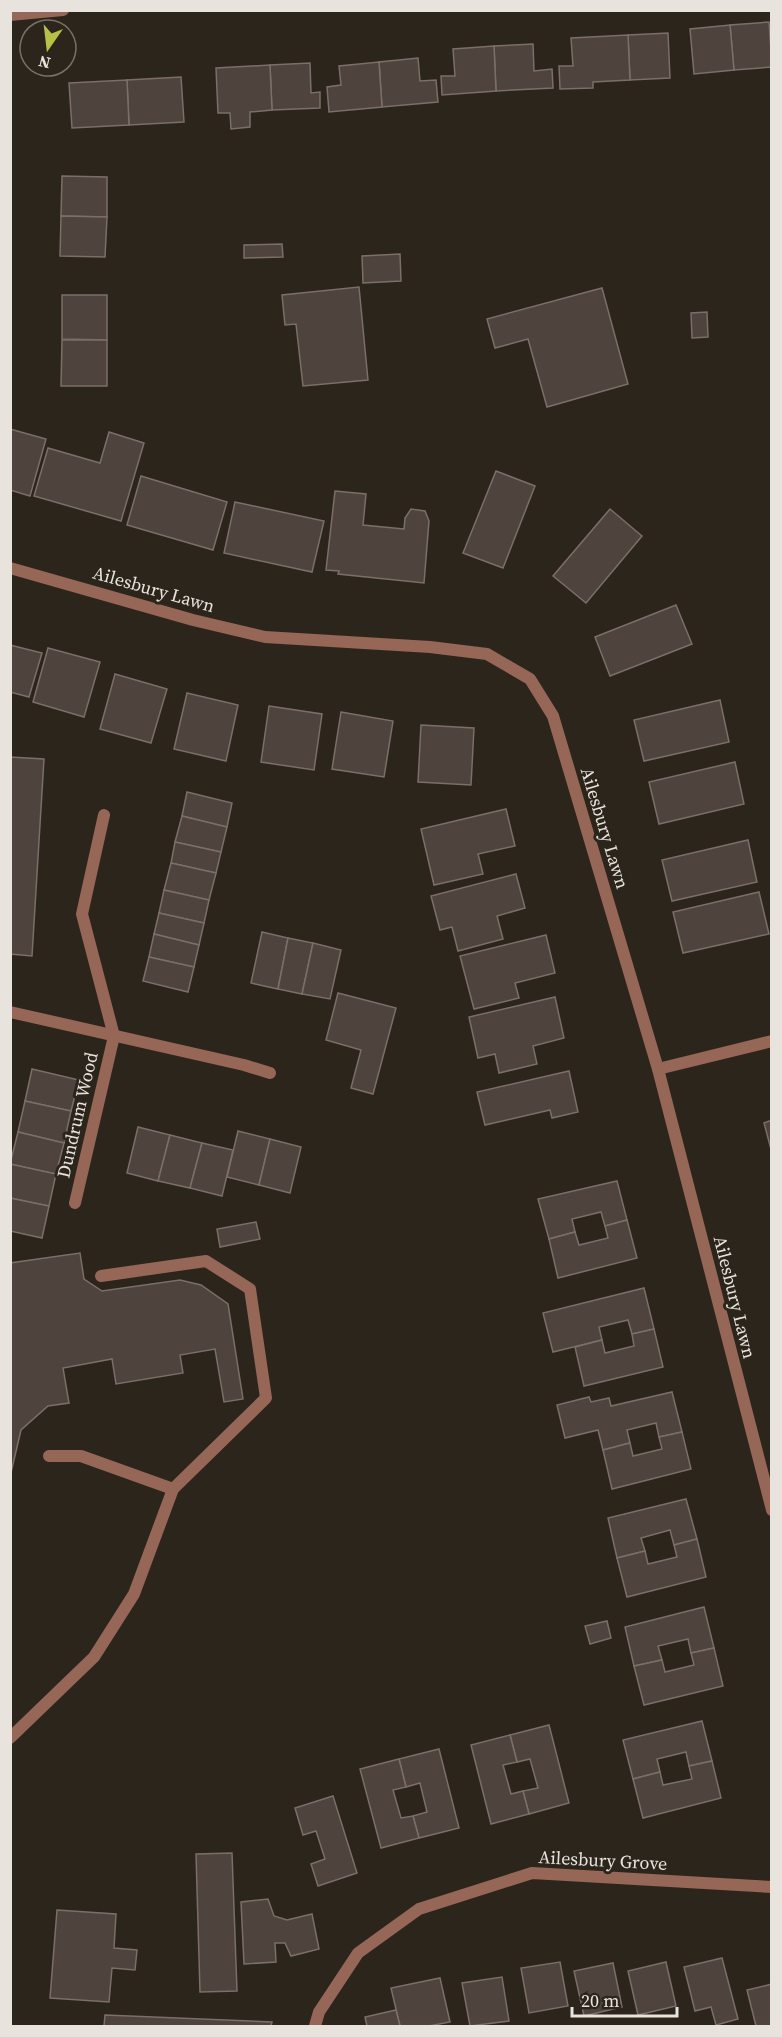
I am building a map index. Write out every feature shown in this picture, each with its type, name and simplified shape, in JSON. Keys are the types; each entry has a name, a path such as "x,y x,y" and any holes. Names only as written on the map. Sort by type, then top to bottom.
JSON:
{"street":[{"path":"10,15 63,10"},
{"name":"Ailesbury Lawn","path":"10,568 193,620 265,637 430,647 487,654 530,680 553,716 658,1069 771,1510"},
{"name":"Dundrum Wood","path":"75,1203 114,1036 82,914 104,815"},
{"name":"Dundrum Wood","path":"10,1012 270,1073"},
{"path":"658,1069 771,1041"},
{"path":"10,1738 94,1657 134,1594 172,1489 266,1398 250,1289 206,1261 101,1276"},
{"path":"50,1456 81,1456 172,1489"},
{"name":"Ailesbury Grove","path":"315,2026 319,2012 358,1953 419,1909 532,1873 771,1887"}],"building":[{"path":"769,22 772,67 734,70 730,25"},
{"path":"730,25 734,70 694,74 690,29"},
{"path":"668,33 670,78 630,80 628,35"},
{"path":"628,35 630,80 593,82 593,88 560,89 559,66 573,66 571,38"},
{"path":"533,44 534,71 552,69 553,88 496,91 494,46"},
{"path":"494,46 496,91 442,95 441,76 455,76 453,49"},
{"path":"418,58 420,81 436,80 438,102 382,107 379,62"},
{"path":"379,62 382,107 329,112 327,87 341,85 339,66"},
{"path":"310,63 311,93 320,92 320,108 272,110 270,65"},
{"path":"270,65 272,110 250,112 250,127 231,129 230,113 218,113 216,68"},
{"path":"181,77 184,122 129,125 127,80"},
{"path":"127,80 129,125 72,128 69,83"},
{"path":"62,176 107,177 107,217 61,216"},
{"path":"61,216 107,217 105,257 60,256"},
{"path":"282,244 283,257 244,258 244,245"},
{"path":"400,254 401,281 363,283 362,256"},
{"path":"359,287 368,380 303,386 296,324 285,325 282,295"},
{"path":"602,288 628,384 547,407 528,339 495,348 487,319"},
{"path":"62,295 107,295 107,340 62,339"},
{"path":"707,312 708,337 692,338 691,313"},
{"path":"62,340 107,340 107,386 61,386"},
{"path":"10,429 46,439 30,496 10,490"},
{"path":"109,432 144,443 121,521 34,496 48,448 100,463"},
{"path":"496,471 535,486 503,568 463,553"},
{"path":"141,476 227,502 213,550 127,525"},
{"path":"335,491 366,494 363,525 404,529 405,518 411,509 425,511 429,521 424,583 338,574 339,571 326,570"},
{"path":"235,502 324,521 312,572 224,553"},
{"path":"610,509 642,536 586,603 553,576"},
{"path":"676,605 692,644 610,676 595,637"},
{"path":"10,645 42,653 29,697 10,692"},
{"path":"48,648 100,662 84,717 33,702"},
{"path":"115,674 167,689 151,743 100,729"},
{"path":"187,693 238,705 226,761 174,749"},
{"path":"720,700 729,742 644,761 634,720"},
{"path":"269,706 322,714 314,770 261,762"},
{"path":"341,712 393,721 384,777 332,769"},
{"path":"421,725 474,728 471,785 418,782"},
{"path":"10,757 44,759 32,956 10,954"},
{"path":"735,762 744,804 659,824 649,782"},
{"path":"187,792 232,803 227,827 182,816"},
{"path":"506,809 515,846 478,854 483,874 434,885 421,829"},
{"path":"182,816 227,827 221,852 175,842"},
{"path":"748,840 757,882 672,901 662,860"},
{"path":"175,842 221,852 216,873 171,863"},
{"path":"171,863 216,873 209,900 164,890"},
{"path":"516,874 525,908 497,916 503,939 458,951 452,927 440,930 431,896"},
{"path":"164,890 209,900 204,923 159,913"},
{"path":"759,892 769,934 683,953 673,912"},
{"path":"159,913 204,923 199,945 154,934"},
{"path":"262,932 288,938 278,989 251,983"},
{"path":"154,934 199,945 194,967 149,957"},
{"path":"546,935 555,973 515,983 519,998 474,1009 460,956"},
{"path":"288,938 313,943 302,994 278,989"},
{"path":"313,943 341,950 330,999 302,994"},
{"path":"149,957 194,967 188,992 143,981"},
{"path":"338,993 396,1008 373,1094 351,1088 361,1050 326,1040"},
{"path":"555,997 564,1038 533,1046 537,1064 499,1073 495,1054 478,1058 469,1017"},
{"path":"32,1069 79,1080 71,1111 25,1101"},
{"path":"569,1071 578,1112 552,1118 550,1110 485,1125 477,1092"},
{"path":"25,1101 71,1111 64,1143 18,1132"},
{"path":"772,1120 772,1153 764,1123"},
{"path":"138,1127 170,1135 158,1181 127,1173"},
{"path":"238,1131 270,1139 259,1185 227,1177"},
{"path":"18,1132 64,1143 56,1174 10,1164"},
{"path":"170,1135 202,1143 190,1188 158,1181"},
{"path":"270,1139 301,1147 290,1193 259,1185"},
{"path":"202,1143 233,1150 222,1196 190,1188"},
{"path":"10,1164 56,1174 49,1206 10,1198"},
{"path":"617,1181 627,1220 605,1226 601,1212 572,1219 575,1232 549,1239 538,1199"},
{"path":"10,1198 49,1206 42,1238 10,1231"},
{"path":"627,1220 637,1258 558,1278 549,1239 575,1232 579,1245 608,1238 605,1226"},
{"path":"256,1222 260,1239 220,1247 217,1229"},
{"path":"80,1253 84,1279 102,1291 180,1280 201,1285 228,1304 243,1399 224,1402 215,1349 180,1355 183,1373 116,1384 112,1359 63,1368 69,1403 48,1406 21,1430 10,1477 10,1263"},
{"path":"644,1288 654,1329 632,1334 628,1320 599,1327 602,1340 553,1352 543,1313"},
{"path":"654,1329 663,1367 584,1386 575,1347 602,1340 605,1353 634,1346 632,1334"},
{"path":"672,1392 682,1432 659,1437 656,1423 627,1430 630,1443 603,1450 598,1430 565,1438 557,1405 589,1397 591,1402 609,1398 611,1406"},
{"path":"682,1432 691,1469 612,1489 603,1450 630,1443 633,1456 662,1449 659,1437"},
{"path":"686,1499 697,1539 674,1545 670,1530 641,1538 645,1551 617,1558 608,1518"},
{"path":"697,1539 706,1577 627,1597 617,1558 645,1551 648,1564 677,1557 674,1545"},
{"path":"704,1607 714,1648 691,1653 688,1639 658,1646 662,1660 634,1666 625,1627"},
{"path":"607,1621 611,1638 590,1644 585,1626"},
{"path":"714,1648 723,1686 644,1705 634,1666 662,1660 665,1672 694,1665 691,1653"},
{"path":"702,1721 712,1761 689,1766 686,1752 657,1759 660,1772 633,1779 623,1740"},
{"path":"549,1725 569,1803 529,1814 523,1791 538,1788 530,1759 517,1762 510,1735"},
{"path":"510,1735 517,1762 503,1765 511,1794 523,1791 529,1814 491,1824 471,1745"},
{"path":"439,1749 459,1828 419,1838 413,1816 427,1812 420,1783 406,1787 399,1759"},
{"path":"399,1759 406,1787 393,1790 401,1818 413,1816 419,1838 381,1848 360,1769"},
{"path":"712,1761 721,1798 643,1818 633,1779 660,1772 663,1785 692,1779 689,1766"},
{"path":"333,1796 357,1873 318,1886 311,1864 325,1859 316,1831 303,1835 295,1808"},
{"path":"232,1853 237,1991 200,1992 196,1854"},
{"path":"268,1899 274,1916 287,1920 312,1914 319,1949 291,1956 285,1943 275,1943 276,1962 244,1964 241,1902"},
{"path":"57,1910 116,1914 114,1948 137,1950 135,1970 112,1968 109,2002 50,1998"},
{"path":"722,1958 738,2019 716,2025 711,2007 695,2011 684,1967"},
{"path":"560,1962 568,2006 529,2013 521,1968"},
{"path":"666,1962 676,2006 638,2015 628,1971"},
{"path":"613,1963 622,2007 584,2016 574,1971"},
{"path":"502,1977 509,2021 470,2026 462,1983"},
{"path":"440,1978 450,2022 429,2026 400,2026 391,1988"},
{"path":"772,1984 772,2026 756,2026 747,1990"},
{"path":"396,2010 400,2026 367,2026 365,2017"},
{"path":"105,2015 272,2022 271,2026 104,2026"}]}
